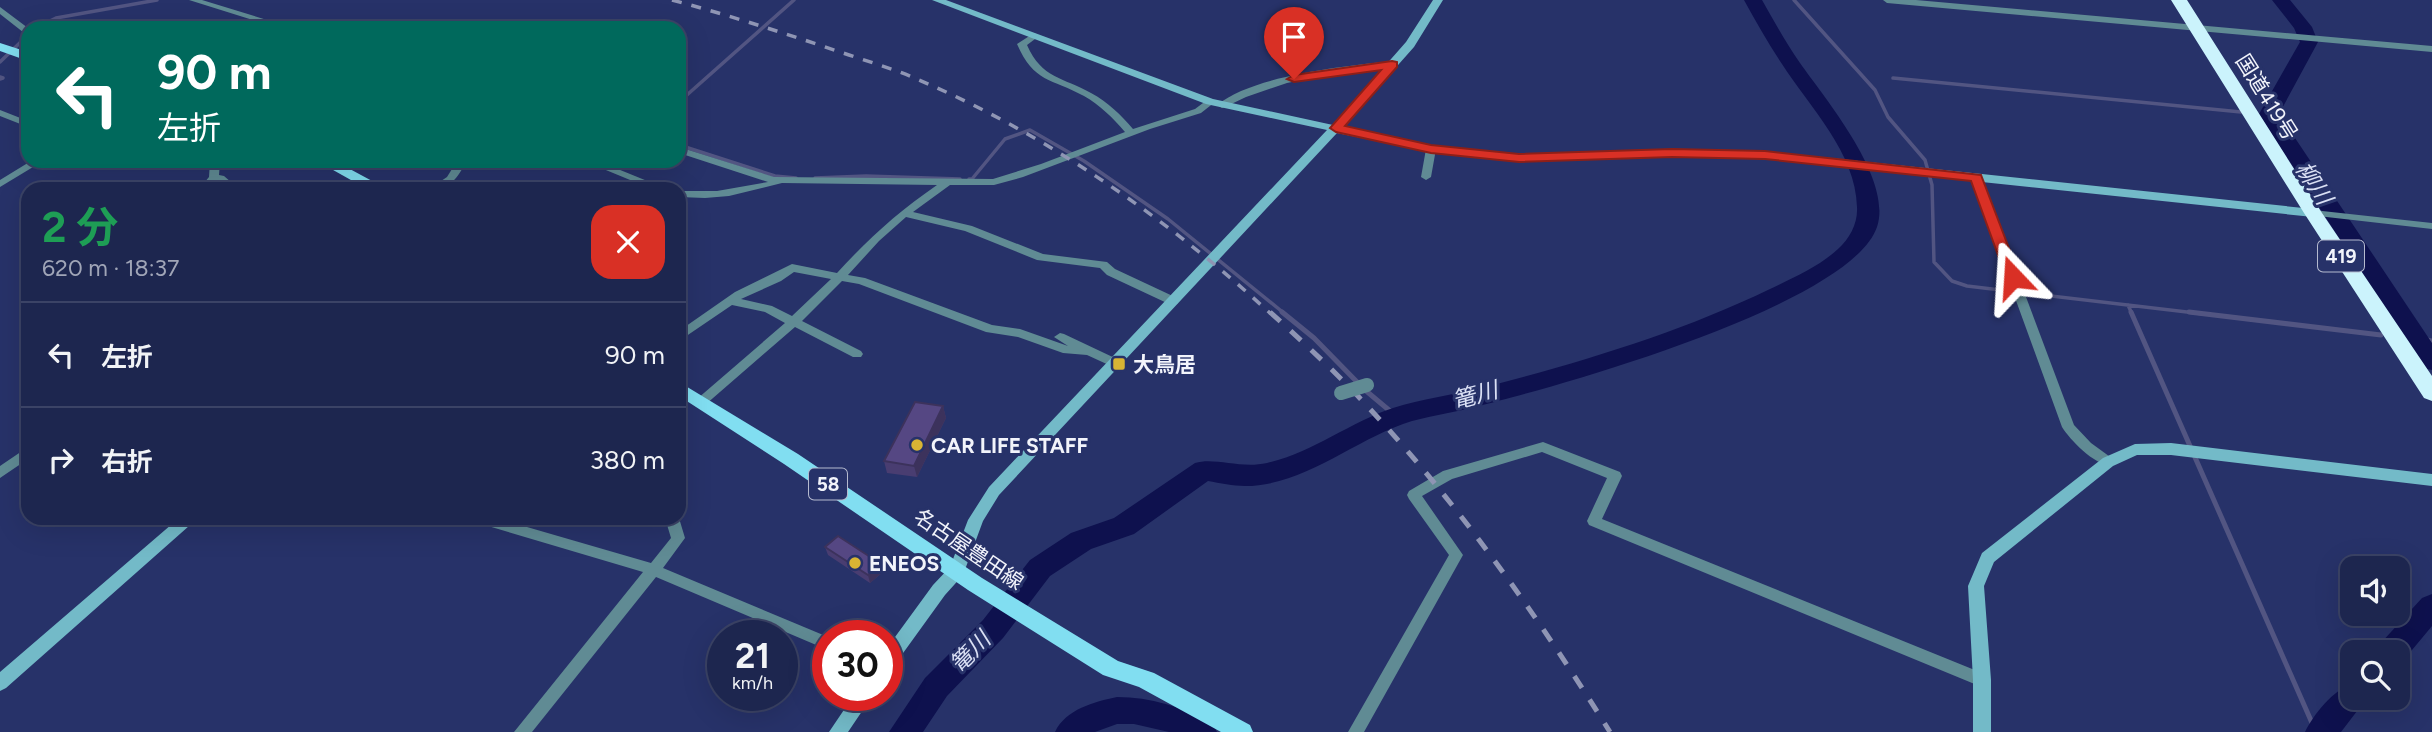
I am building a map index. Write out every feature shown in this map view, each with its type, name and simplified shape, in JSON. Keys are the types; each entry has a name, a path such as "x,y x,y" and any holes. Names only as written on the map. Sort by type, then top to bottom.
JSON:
{"highway":[{"name":"国道419号","path":"2179,0 2432,393"}],"main road":[{"path":"338,168 365,182"},
{"name":"名古屋豊田線","path":"686,392 975,584 1111,668 1146,680 1242,732"}],"street":[{"path":"193,0 257,21"},
{"path":"937,0 1216,104 1431,149 1519,158 1733,154 1916,170 2432,226"},
{"path":"903,640 957,570 976,520 989,498 1336,128 1424,27 1438,0"},
{"path":"1887,0 2432,49"},
{"path":"0,10 21,25"},
{"path":"1034,36 1022,44 1033,65 1054,82 1081,91 1111,110 1132,133"},
{"path":"686,152 772,180 785,177 993,182 1255,88 1294,79 1392,64"},
{"path":"0,113 21,121"},
{"path":"1426,177 1431,149"},
{"path":"0,184 26,168"},
{"path":"210,182 214,177 215,168"},
{"path":"446,182 458,168"},
{"path":"607,168 644,182"},
{"path":"214,177 225,182"},
{"path":"686,195 741,193 785,177"},
{"path":"1976,177 2068,428 2108,462"},
{"path":"701,402 793,323 838,275 904,213 947,182"},
{"path":"904,213 968,228 1054,260 1103,265 1111,272 1173,301"},
{"path":"686,332 730,301 792,268 862,281 990,329 1020,333 1067,350 1086,351"},
{"path":"730,301 768,309 858,354"},
{"path":"1060,337 1115,363"},
{"path":"1341,393 1367,385"},
{"path":"1356,732 1456,555 1414,495 1448,475 1543,447 1615,476 1594,521 1982,680"},
{"path":"1982,732 1982,680 1976,586 1988,558 2108,462 2135,450 2171,449 2432,480"},
{"path":"0,473 21,457"},
{"path":"0,683 182,525"},
{"path":"502,525 651,569 812,637"},
{"path":"522,732 678,538 674,525"},
{"path":"838,732 853,711"}],"building":[{"name":"CAR LIFE STAFF","path":"915,402 943,406 914,466 884,461"},
{"path":"838,536 881,564 868,575 825,547"}],"waterway":[{"path":"50,21 157,0"},
{"path":"686,96 794,0"},
{"name":"篭川","path":"905,732 936,687 993,629 1040,568 1081,541 1124,526 1204,470 1234,476 1271,472 1290,466 1398,416 1480,397 1628,354 1753,307 1807,281 1846,254 1866,227 1868,207 1856,163 1831,119 1786,56 1753,0"},
{"path":"1794,0 1875,90 1888,117 1925,160 1932,185 1934,262 1952,281 1967,286 2128,305"},
{"name":"柳川","path":"2281,0 2303,27 2309,42 2269,114 2432,362"},
{"path":"0,62 21,42"},
{"path":"0,77 3,78 0,79"},
{"path":"1893,78 2241,112"},
{"path":"969,179 972,179 1005,139 1030,130 1084,161 1168,219 1285,314"},
{"path":"686,147 775,176 796,178"},
{"path":"815,178 866,176 960,179"},
{"path":"2128,305 2204,314"},
{"path":"2128,305 2132,314"},
{"path":"1282,312 1314,338 1359,384"},
{"path":"2131,312 2316,732"},
{"path":"2189,312 2381,335"},
{"path":"2427,340 2432,341"},
{"path":"1365,390 1396,416"},
{"name":"柳川","path":"2402,640 2432,606"},
{"name":"柳川","path":"2321,732 2340,710"},
{"path":"1071,732 1085,721 1117,711 1151,713 1201,732"}],"railway":[{"path":"672,0 761,26 902,73 967,102 1060,153 1105,182 1191,246 1271,314"},
{"path":"1270,312 1357,395 1435,484 1527,605 1610,732"}],"place":[{"name":"大鳥居","path":"1119,364"},
{"name":"CAR LIFE STAFF","path":"917,445"},
{"name":"ENEOS","path":"855,563"}],"route":[{"path":"1294,79 1392,64 1336,128 1431,149 1519,158 1561,159 1672,153 1765,155 1976,177 2013,277"}]}
